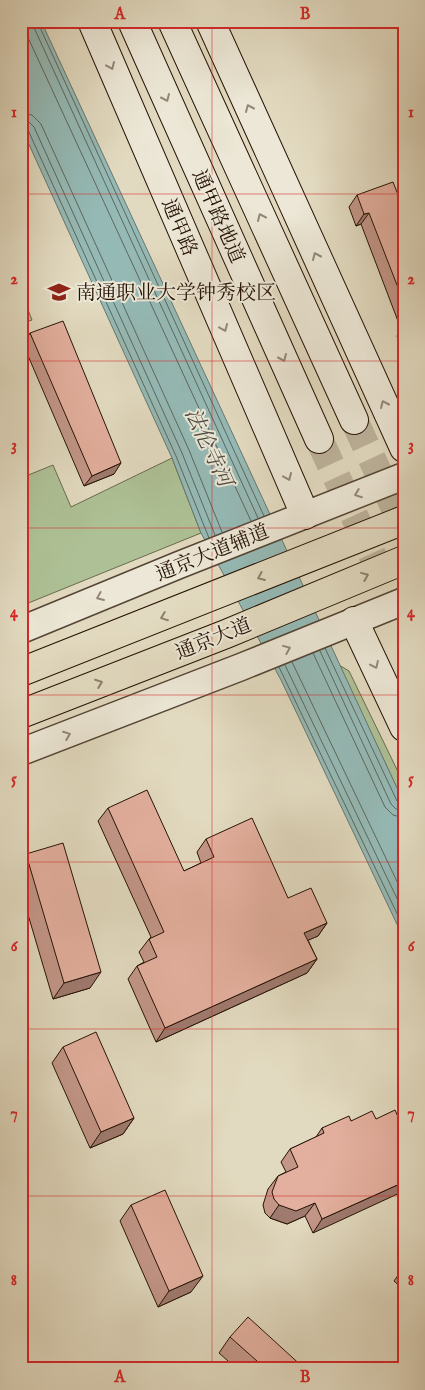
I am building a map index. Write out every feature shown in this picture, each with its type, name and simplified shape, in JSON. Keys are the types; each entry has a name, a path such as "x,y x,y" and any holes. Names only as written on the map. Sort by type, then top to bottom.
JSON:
{"highway":[{"name":"通京大道","path":"21,672 210,599 306,558 404,520"},
{"name":"通京大道","path":"21,714 226,634 404,560"}],"main road":[{"name":"通甲路","path":"92,21 297,518"},
{"name":"通甲路地道","path":"132,21 319,439"},
{"name":"通甲路地道","path":"172,21 354,420"},
{"path":"210,21 404,448"},
{"path":"348,624 404,727"}],"street":[{"name":"通京大道辅道","path":"21,630 404,476"},
{"path":"21,752 242,667 404,601"}],"green space":[{"path":"21,292 32,320 21,324"},
{"path":"172,458 201,533 21,606 21,478 53,465 71,507"},
{"path":"339,665 349,671 404,784 404,803"}],"water":[{"name":"法伦寺河","path":"21,21 41,21 404,803 404,939 281,680 201,533 172,458 21,127"}],"building":[{"path":"393,182 404,210 404,303 369,213 364,214 357,195"},
{"path":"63,321 121,463 92,476 30,333"},
{"path":"147,790 184,871 214,857 206,839 252,818 288,898 311,888 327,923 304,933 317,959 165,1028 137,966 157,957 149,939 164,932 108,808"},
{"path":"63,843 101,972 64,983 26,854"},
{"path":"96,1032 134,1118 101,1132 63,1047"},
{"path":"395,1110 404,1130 404,1182 322,1219 315,1203 296,1211 279,1205 274,1199 272,1192 278,1176 298,1167 290,1149 324,1133 322,1128 349,1116 351,1121 372,1111 376,1119"},
{"path":"165,1190 203,1276 169,1291 131,1205"},
{"path":"248,1317 305,1369 266,1369 230,1337"}],"tunnel":[{"path":"354,420 404,528"},
{"path":"319,439 404,624"}],"place":[{"name":"南通职业大学钟秀校区","path":"59,292"}]}
